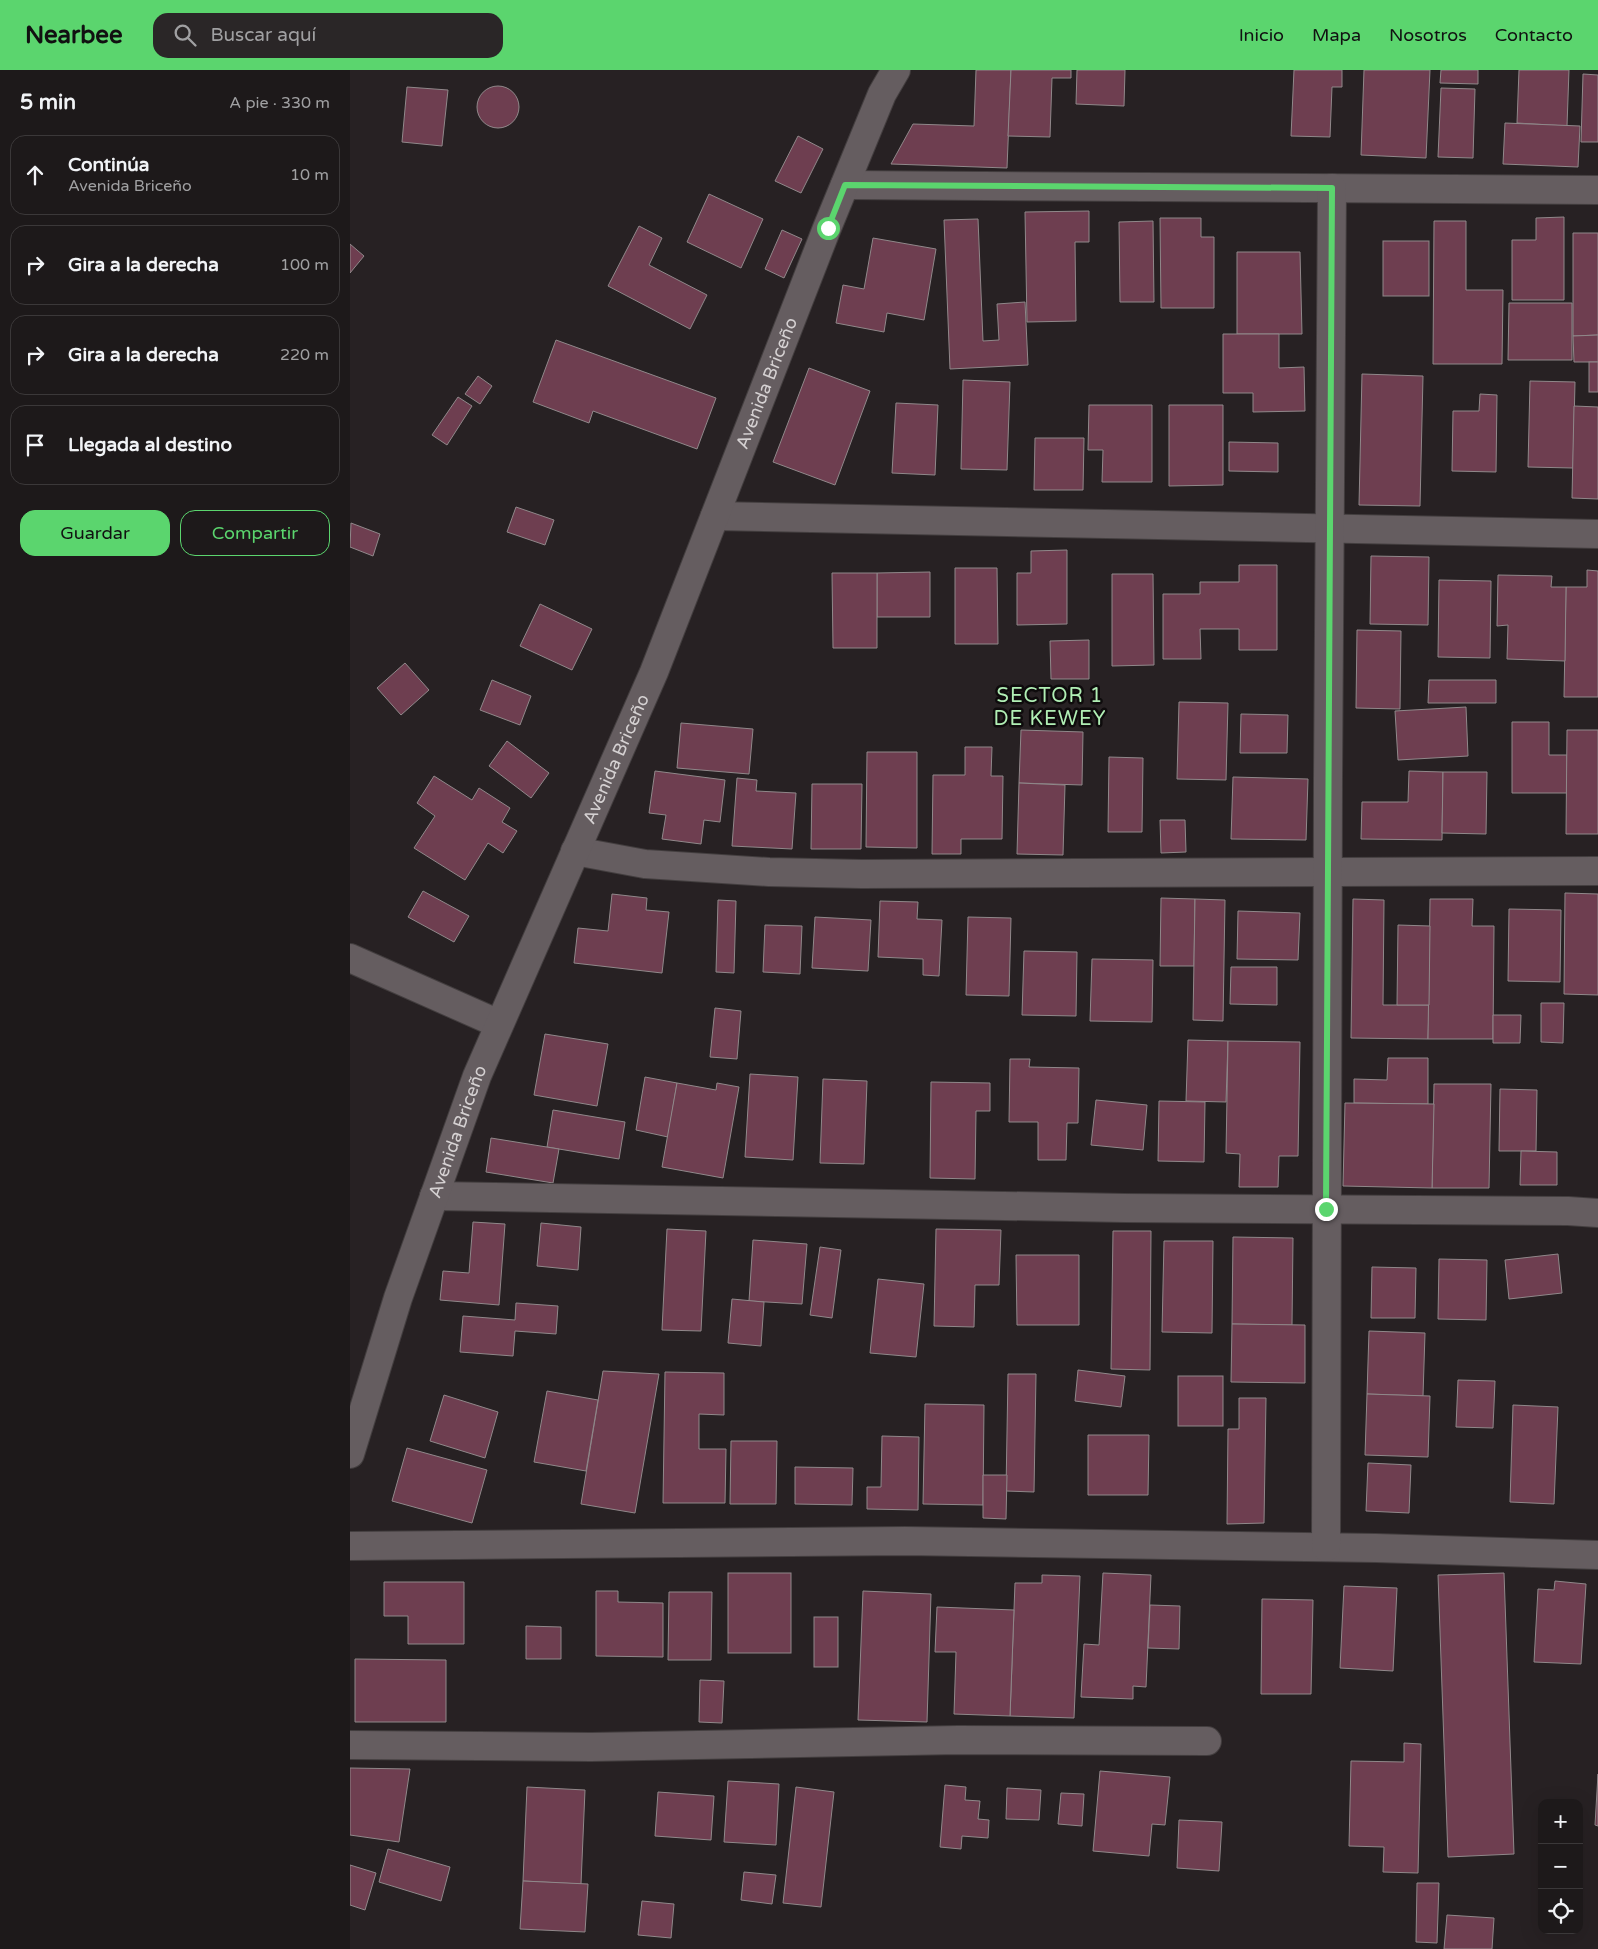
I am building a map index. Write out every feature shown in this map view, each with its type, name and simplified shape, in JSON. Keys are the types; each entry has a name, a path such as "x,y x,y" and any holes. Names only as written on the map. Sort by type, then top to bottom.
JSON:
{"street":[{"name":"Avenida Briceño","path":"350,1454 398,1298 477,1076 654,672 845,185 882,94 896,70"},
{"path":"845,185 1598,190"},
{"path":"1326,1548 1327,872 1332,188"},
{"path":"715,516 1598,534"},
{"path":"575,850 645,864 769,872 862,874 1598,871"},
{"path":"350,958 499,1024"},
{"path":"434,1196 1105,1208 1568,1211 1598,1213"},
{"path":"350,1546 905,1541 1461,1550 1598,1556"},
{"path":"350,1745 591,1747 958,1740 1207,1741"}],"building":[{"path":"976,70 1011,70 1007,168 891,164 913,124 974,126"},
{"path":"1011,70 1071,70 1071,78 1052,78 1050,137 1008,136"},
{"path":"1077,70 1125,70 1124,106 1076,104"},
{"path":"1294,70 1342,70 1342,87 1332,87 1330,137 1291,136"},
{"path":"1364,70 1430,70 1426,158 1361,155"},
{"path":"1441,70 1478,70 1478,84 1440,83"},
{"path":"1519,70 1569,70 1567,126 1517,123"},
{"path":"1583,74 1598,75 1598,142 1581,142"},
{"path":"502,86 510,89 516,95 519,107 516,119 510,125 494,128 486,125 480,119 477,103 480,95 486,89"},
{"path":"407,87 448,90 442,146 402,142"},
{"path":"1441,88 1475,89 1473,158 1438,157"},
{"path":"1505,123 1580,126 1578,167 1503,164"},
{"path":"798,136 823,149 801,193 775,181"},
{"path":"709,194 763,219 741,268 687,242"},
{"path":"1089,211 1089,242 1075,242 1076,321 1027,322 1025,212"},
{"path":"1564,217 1564,300 1512,300 1512,240 1536,240 1536,218"},
{"path":"1160,218 1201,218 1201,237 1214,237 1214,308 1161,308"},
{"path":"978,219 983,341 999,340 997,304 1025,302 1028,365 950,369 944,220"},
{"path":"1153,221 1154,302 1120,302 1119,222"},
{"path":"1434,221 1466,221 1466,290 1503,290 1502,364 1433,364"},
{"path":"639,226 662,238 649,265 707,295 690,329 608,286"},
{"path":"782,230 802,239 784,278 765,269"},
{"path":"1573,233 1598,233 1598,335 1573,336"},
{"path":"873,238 936,249 924,320 887,313 884,332 836,323 843,285 864,289"},
{"path":"1383,241 1429,241 1429,296 1383,296"},
{"path":"350,244 364,256 350,273"},
{"path":"1237,252 1300,252 1302,334 1237,334"},
{"path":"1509,303 1572,303 1572,360 1508,360"},
{"path":"1223,334 1279,334 1279,368 1304,367 1305,411 1253,412 1253,393 1223,393"},
{"path":"1598,335 1598,362 1574,362 1573,336"},
{"path":"556,340 716,398 697,449 593,411 589,423 533,402"},
{"path":"1589,362 1598,362 1598,392 1589,392"},
{"path":"809,368 870,391 835,485 773,462"},
{"path":"1362,374 1423,376 1420,506 1359,505"},
{"path":"478,376 492,386 480,404 465,394"},
{"path":"963,380 1010,382 1007,470 961,469"},
{"path":"1530,381 1575,382 1573,468 1528,467"},
{"path":"1480,394 1497,395 1496,472 1452,471 1453,411 1479,411"},
{"path":"458,397 472,406 447,445 432,435"},
{"path":"896,403 938,405 935,475 892,473"},
{"path":"1089,405 1152,405 1152,482 1102,482 1103,450 1088,450"},
{"path":"1169,405 1223,405 1223,485 1169,486"},
{"path":"1574,406 1598,407 1598,499 1572,498"},
{"path":"1035,438 1084,438 1083,490 1034,490"},
{"path":"1229,442 1278,443 1278,472 1229,471"},
{"path":"516,507 554,520 545,545 507,532"},
{"path":"351,523 380,534 373,556 350,547"},
{"path":"1067,550 1067,624 1017,625 1017,573 1031,573 1031,551"},
{"path":"1371,556 1429,557 1428,625 1370,624"},
{"path":"1239,565 1277,565 1277,650 1239,650 1239,629 1200,629 1201,659 1163,659 1163,594 1200,594 1200,582 1239,582"},
{"path":"955,568 997,568 998,644 955,644"},
{"path":"1587,570 1598,571 1598,697 1564,697 1566,587 1587,587"},
{"path":"930,572 930,617 877,617 877,573"},
{"path":"832,573 877,573 877,648 833,648"},
{"path":"1112,574 1153,574 1154,665 1112,666"},
{"path":"1498,575 1552,576 1551,587 1566,587 1565,661 1507,659 1508,625 1497,626"},
{"path":"1439,580 1491,581 1490,658 1438,657"},
{"path":"540,604 592,629 572,670 520,646"},
{"path":"1357,630 1401,631 1400,709 1356,708"},
{"path":"1089,640 1089,679 1051,679 1050,641"},
{"path":"405,663 429,690 401,715 377,688"},
{"path":"492,680 531,696 520,725 480,710"},
{"path":"1429,680 1496,680 1496,703 1428,703"},
{"path":"1179,702 1228,703 1226,780 1177,779"},
{"path":"1466,707 1468,756 1398,760 1395,711"},
{"path":"1241,714 1288,715 1287,753 1240,753"},
{"path":"1512,722 1549,722 1549,755 1567,755 1567,793 1512,793"},
{"path":"681,723 753,729 749,774 677,768"},
{"path":"1021,730 1083,732 1082,785 1019,783"},
{"path":"1567,730 1598,730 1598,834 1566,834"},
{"path":"507,741 549,773 531,798 489,766"},
{"path":"965,747 992,747 991,776 1003,776 1002,839 961,839 961,854 932,854 933,775 965,775"},
{"path":"867,752 917,752 917,848 866,847"},
{"path":"1109,757 1143,758 1142,832 1108,832"},
{"path":"655,771 725,780 720,822 704,820 701,844 662,839 666,815 649,813"},
{"path":"1409,771 1443,772 1442,840 1361,839 1362,802 1408,802"},
{"path":"1443,772 1487,772 1486,834 1442,833"},
{"path":"434,776 472,800 479,788 510,808 502,822 517,831 503,853 488,843 465,880 414,848 435,816 417,803"},
{"path":"1233,777 1308,779 1306,840 1231,839"},
{"path":"737,778 757,780 756,791 796,793 792,849 732,846"},
{"path":"1019,783 1065,785 1063,855 1017,854"},
{"path":"812,784 862,784 861,849 811,849"},
{"path":"1160,820 1185,820 1186,852 1161,853"},
{"path":"423,891 469,916 454,942 408,917"},
{"path":"1565,893 1598,894 1598,995 1564,994"},
{"path":"612,894 647,898 646,910 669,912 662,973 574,963 578,928 608,931"},
{"path":"1161,898 1195,899 1194,966 1160,966"},
{"path":"1195,899 1225,900 1223,1021 1193,1020"},
{"path":"1353,899 1384,900 1383,1005 1429,1005 1428,1039 1351,1038"},
{"path":"1430,899 1473,899 1472,926 1494,926 1493,1039 1428,1039"},
{"path":"718,900 736,901 734,973 716,972"},
{"path":"880,901 918,902 917,919 942,920 939,976 923,975 923,959 878,957"},
{"path":"1509,909 1561,910 1560,982 1508,981"},
{"path":"1238,911 1300,913 1298,960 1237,959"},
{"path":"815,917 871,920 868,971 812,968"},
{"path":"968,917 1011,918 1009,996 966,995"},
{"path":"765,925 802,926 800,974 763,972"},
{"path":"1398,925 1430,926 1429,1005 1397,1005"},
{"path":"1024,951 1077,952 1076,1016 1022,1015"},
{"path":"1092,959 1153,960 1152,1022 1090,1021"},
{"path":"1231,967 1277,967 1277,1005 1230,1004"},
{"path":"1541,1003 1564,1003 1563,1043 1541,1042"},
{"path":"715,1008 741,1011 737,1059 710,1057"},
{"path":"1493,1015 1521,1015 1520,1043 1493,1043"},
{"path":"545,1034 608,1044 597,1106 534,1095"},
{"path":"1188,1040 1228,1041 1226,1102 1186,1101"},
{"path":"1228,1041 1300,1042 1298,1156 1279,1156 1278,1187 1239,1187 1240,1154 1226,1153"},
{"path":"1388,1058 1428,1058 1428,1104 1354,1103 1354,1079 1387,1080"},
{"path":"1010,1059 1030,1059 1029,1067 1079,1068 1078,1123 1067,1123 1066,1160 1038,1160 1038,1122 1009,1122"},
{"path":"750,1074 798,1077 793,1160 745,1157"},
{"path":"645,1077 677,1083 668,1137 636,1130"},
{"path":"823,1079 867,1081 864,1164 820,1163"},
{"path":"931,1082 990,1083 990,1111 976,1111 975,1179 930,1178"},
{"path":"677,1083 716,1090 717,1083 739,1087 723,1178 662,1167"},
{"path":"1434,1084 1491,1084 1489,1188 1432,1188"},
{"path":"1500,1089 1537,1090 1536,1151 1499,1151"},
{"path":"1096,1100 1147,1105 1143,1150 1091,1145"},
{"path":"1159,1101 1205,1102 1204,1162 1158,1161"},
{"path":"1345,1103 1434,1104 1432,1188 1343,1186"},
{"path":"553,1110 625,1122 619,1159 547,1147"},
{"path":"491,1138 559,1149 553,1183 486,1172"},
{"path":"1521,1151 1557,1152 1557,1185 1520,1185"},
{"path":"473,1222 505,1224 499,1305 440,1300 443,1271 469,1273"},
{"path":"541,1223 581,1227 578,1270 537,1266"},
{"path":"667,1229 706,1231 701,1331 662,1330"},
{"path":"936,1229 1001,1230 999,1285 975,1285 974,1327 934,1326"},
{"path":"1113,1231 1151,1231 1150,1370 1111,1369"},
{"path":"1233,1237 1293,1238 1292,1325 1232,1324"},
{"path":"753,1240 807,1244 802,1304 749,1301"},
{"path":"1164,1241 1213,1241 1212,1333 1162,1332"},
{"path":"820,1247 841,1250 832,1318 810,1315"},
{"path":"1558,1254 1562,1293 1509,1299 1505,1260"},
{"path":"1016,1255 1079,1255 1079,1325 1017,1325"},
{"path":"1439,1259 1487,1260 1486,1320 1438,1319"},
{"path":"1372,1267 1416,1268 1415,1318 1371,1318"},
{"path":"878,1279 924,1284 916,1357 870,1353"},
{"path":"732,1299 764,1302 761,1346 728,1343"},
{"path":"516,1303 558,1306 556,1334 515,1331 513,1356 460,1352 463,1316 515,1320"},
{"path":"1232,1324 1305,1325 1305,1383 1231,1382"},
{"path":"1369,1331 1425,1333 1423,1396 1367,1394"},
{"path":"1078,1370 1125,1376 1121,1407 1075,1401"},
{"path":"603,1371 659,1374 635,1513 581,1504"},
{"path":"665,1372 724,1373 724,1415 699,1414 699,1449 726,1449 725,1503 663,1503"},
{"path":"1008,1374 1036,1374 1034,1492 1006,1491"},
{"path":"1178,1376 1223,1376 1223,1426 1178,1426"},
{"path":"1458,1380 1495,1381 1493,1428 1456,1427"},
{"path":"547,1391 598,1400 586,1471 534,1462"},
{"path":"1367,1394 1430,1396 1428,1457 1365,1455"},
{"path":"444,1395 498,1412 485,1458 430,1441"},
{"path":"1239,1398 1266,1398 1264,1523 1227,1524 1228,1429 1239,1429"},
{"path":"925,1404 984,1405 983,1505 923,1504"},
{"path":"1513,1405 1558,1407 1554,1504 1510,1502"},
{"path":"1088,1435 1149,1435 1148,1495 1088,1495"},
{"path":"882,1436 919,1437 918,1510 867,1509 867,1487 881,1487"},
{"path":"731,1441 777,1441 776,1504 730,1504"},
{"path":"407,1448 487,1470 472,1523 392,1501"},
{"path":"1368,1463 1411,1465 1409,1513 1366,1511"},
{"path":"795,1467 853,1468 852,1505 795,1504"},
{"path":"983,1475 1007,1475 1006,1519 983,1518"},
{"path":"728,1573 791,1573 791,1653 728,1653"},
{"path":"1103,1573 1151,1575 1146,1687 1133,1686 1133,1699 1081,1697 1084,1644 1099,1645"},
{"path":"1504,1573 1514,1854 1448,1857 1438,1575"},
{"path":"1042,1575 1080,1576 1074,1718 1010,1716 1015,1583 1042,1583"},
{"path":"1555,1581 1586,1584 1581,1664 1534,1662 1538,1589 1554,1590"},
{"path":"384,1582 464,1582 464,1644 408,1644 408,1616 384,1616"},
{"path":"1344,1586 1397,1588 1393,1671 1340,1668"},
{"path":"596,1591 618,1591 618,1602 663,1603 663,1657 596,1656"},
{"path":"863,1591 931,1594 927,1722 858,1720"},
{"path":"669,1592 712,1592 711,1660 668,1660"},
{"path":"1262,1599 1313,1600 1311,1694 1261,1694"},
{"path":"1150,1605 1180,1606 1179,1649 1148,1648"},
{"path":"937,1607 1014,1610 1010,1716 954,1714 956,1652 935,1652"},
{"path":"814,1617 838,1617 838,1667 814,1667"},
{"path":"526,1626 561,1627 561,1659 526,1659"},
{"path":"355,1659 446,1660 446,1722 355,1722"},
{"path":"700,1680 724,1681 722,1723 699,1722"},
{"path":"1404,1743 1421,1744 1418,1873 1383,1872 1384,1847 1349,1846 1351,1761 1404,1762"},
{"path":"350,1768 410,1769 399,1842 350,1835"},
{"path":"1100,1771 1170,1777 1165,1825 1152,1824 1149,1856 1093,1851"},
{"path":"1598,1774 1598,1826 1595,1825"},
{"path":"728,1781 779,1784 776,1845 724,1842"},
{"path":"945,1785 966,1787 965,1800 980,1801 978,1819 989,1820 988,1838 962,1836 961,1849 940,1847"},
{"path":"527,1787 585,1790 581,1884 523,1881"},
{"path":"796,1787 834,1792 821,1907 783,1903"},
{"path":"1007,1788 1041,1790 1039,1820 1006,1819"},
{"path":"658,1792 714,1796 711,1840 655,1836"},
{"path":"1061,1793 1084,1794 1082,1826 1058,1824"},
{"path":"1179,1820 1222,1822 1219,1871 1177,1868"},
{"path":"388,1849 450,1867 441,1901 379,1882"},
{"path":"350,1865 376,1873 365,1910 350,1905"},
{"path":"744,1872 776,1875 772,1904 741,1900"},
{"path":"523,1881 588,1884 585,1932 520,1929"},
{"path":"1417,1883 1439,1883 1437,1943 1416,1942"},
{"path":"642,1901 674,1904 671,1938 638,1935"},
{"path":"1447,1915 1494,1918 1492,1949 1444,1949"}],"district":[{"name":"SECTOR 1 DE KEWEY","path":"1050,706"}],"route":[{"path":"828,228 845,185 1332,188 1326,1209"}]}
